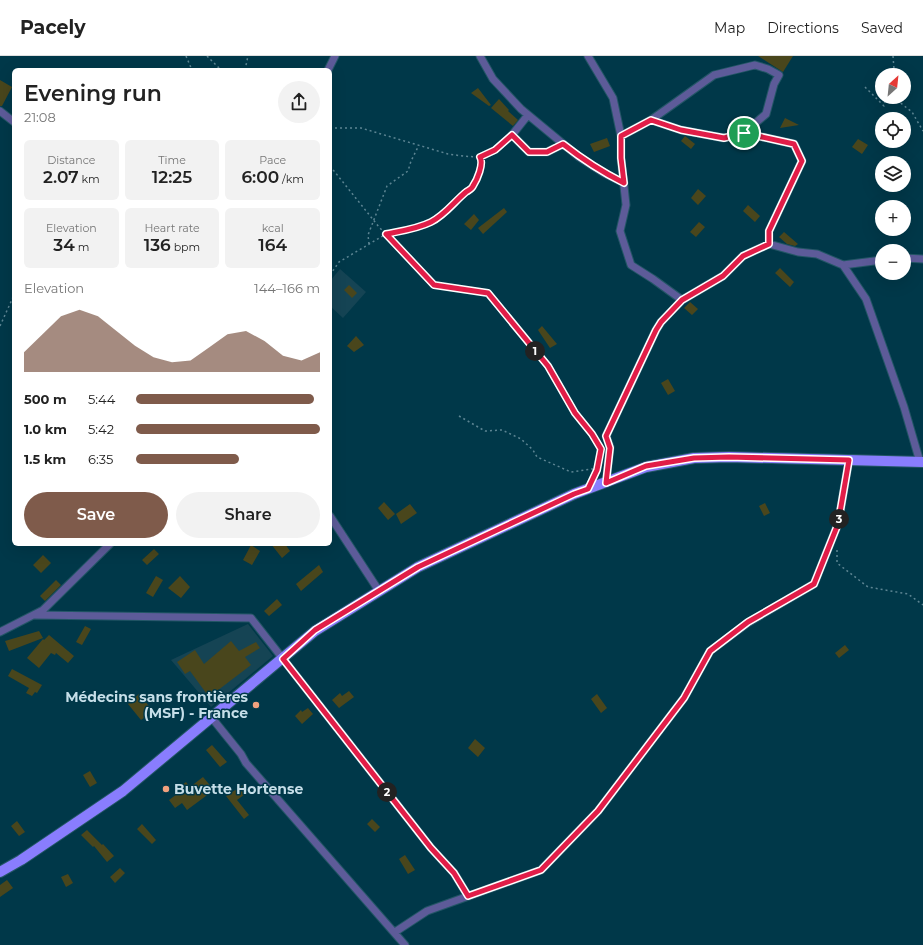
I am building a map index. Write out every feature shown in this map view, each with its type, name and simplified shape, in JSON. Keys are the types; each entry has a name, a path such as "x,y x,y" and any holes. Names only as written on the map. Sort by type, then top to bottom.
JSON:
{"main road":[{"path":"0,872 22,860 123,791 283,659 315,630 418,567 574,494 606,483 646,466 694,458 729,457 921,462"}],"street":[{"path":"329,68 334,56"},
{"path":"480,56 493,79 528,115 579,157 604,173 624,183"},
{"path":"588,56 613,98 621,136 621,158 626,205 620,231 631,265 654,279 682,300"},
{"path":"621,136 651,120 714,75 755,65 768,69 779,75 774,84 766,114 744,133"},
{"path":"0,111 12,120"},
{"path":"528,115 512,135 529,152 547,152 563,144"},
{"path":"651,120 681,130 724,138 744,133 794,144 802,161 769,231 769,244"},
{"path":"606,483 610,448 606,436 656,330 661,322 682,300 723,276 743,256 769,244 798,252 817,254 843,265 875,261"},
{"path":"911,258 923,259"},
{"path":"843,265 866,299 921,462"},
{"path":"394,932 427,911 541,870 598,811 684,698 710,651 748,622 814,584 838,524 849,460"},
{"path":"332,519 379,591"},
{"path":"0,632 43,610 108,546"},
{"path":"34,615 252,618 431,848 454,873 468,896"},
{"path":"212,718 241,754 246,763 405,945"}],"path":[{"path":"186,56 191,68"},
{"path":"207,56 219,68"},
{"path":"245,68 248,56"},
{"path":"893,56 894,68"},
{"path":"865,87 875,97"},
{"path":"902,104 912,112 923,131"},
{"path":"332,128 361,128 448,154 480,157 495,150 512,135"},
{"path":"369,245 368,235 387,186 408,171 419,145"},
{"path":"332,272 339,262 386,234 413,229 432,222 446,212 466,192 473,188 481,166 482,160 480,157"},
{"path":"332,168 386,234 434,285 488,293 548,366 575,413 592,434 601,449 597,470 588,489"},
{"path":"0,324 12,299"},
{"path":"459,416 485,430 502,430 521,439 533,450 537,457 571,472 592,469 597,470"},
{"path":"601,449 610,448"},
{"path":"837,547 837,562 868,586 908,594 923,605"}],"shaded area":[{"path":"340,269 366,292 343,318 332,308 332,279"},
{"path":"248,624 273,656 211,707 171,660"}],"building":[{"path":"758,56 793,56 783,72"},
{"path":"0,80 12,87 2,106 0,106"},
{"path":"478,88 491,105 489,106 471,93"},
{"path":"499,99 509,110 508,111 518,120 513,126 491,108"},
{"path":"785,118 799,125 780,128"},
{"path":"685,136 695,144 691,149 681,141"},
{"path":"607,138 610,146 594,152 590,144"},
{"path":"858,139 868,145 862,154 852,147"},
{"path":"698,189 706,196 698,205 691,198"},
{"path":"748,205 760,216 755,222 743,211"},
{"path":"504,208 507,212 483,234 478,228"},
{"path":"474,214 479,220 471,230 464,224"},
{"path":"699,222 705,227 696,237 690,232"},
{"path":"784,232 798,244 795,246 787,244 779,237"},
{"path":"780,268 794,282 790,287 775,273"},
{"path":"349,285 357,293 352,298 344,290"},
{"path":"690,302 698,309 692,315 684,308"},
{"path":"542,326 557,344 550,348 538,330"},
{"path":"356,336 364,345 354,352 347,346"},
{"path":"668,379 675,391 668,395 661,383"},
{"path":"384,502 395,514 388,520 378,508"},
{"path":"765,503 770,513 764,516 759,506"},
{"path":"410,504 417,513 401,524 396,514"},
{"path":"250,546 260,551 252,565 243,560"},
{"path":"273,546 286,546 290,551 282,558"},
{"path":"154,549 159,554 147,565 142,560"},
{"path":"43,555 51,563 41,573 33,565"},
{"path":"319,565 323,572 301,591 296,584"},
{"path":"156,576 163,580 153,597 146,593"},
{"path":"180,576 190,587 181,598 168,588"},
{"path":"56,580 61,585 45,601 40,596"},
{"path":"277,599 282,605 269,616 264,611"},
{"path":"85,626 91,629 82,645 76,642"},
{"path":"39,631 43,638 9,651 5,641"},
{"path":"49,635 74,656 68,663 56,653 55,655 51,653 39,668 27,658 43,639 44,640"},
{"path":"231,641 239,651 256,642 260,648 245,657 251,665 209,697 190,671 185,674 177,662 195,650 204,664"},
{"path":"845,645 849,650 839,658 835,653"},
{"path":"12,669 42,685 37,693 35,692 32,696 26,693 29,688 8,676"},
{"path":"349,691 354,697 339,708 332,700 340,693 342,696"},
{"path":"139,694 153,711 141,720 128,704"},
{"path":"597,694 607,708 601,713 591,699"},
{"path":"308,708 313,714 302,724 295,716 301,710 302,712"},
{"path":"475,739 485,748 478,757 468,748"},
{"path":"212,745 227,762 220,767 206,750"},
{"path":"90,771 97,783 90,787 83,775"},
{"path":"203,777 214,790 187,810 182,803 175,808 169,800 181,791 178,788 186,782 190,787"},
{"path":"243,785 248,792 237,800 249,815 244,819 226,796"},
{"path":"372,819 380,827 375,832 367,824"},
{"path":"17,821 25,832 19,836 11,826"},
{"path":"142,824 156,840 152,844 137,829"},
{"path":"87,830 114,856 107,862 94,846 93,847 81,835"},
{"path":"405,855 415,870 408,874 399,859"},
{"path":"120,868 125,873 115,883 110,877"},
{"path":"68,874 73,883 66,887 61,877"},
{"path":"7,880 13,888 0,897 0,885"}],"place":[{"name":"Médecins sans frontières (MSF) - France","path":"256,705"},
{"name":"Buvette Hortense","path":"166,789"}],"route":[{"path":"651,120 681,130 724,138 744,133 794,144 802,161 769,231 769,244 743,256 723,276 682,300 661,322 656,330 606,436 610,448 606,483 646,466 694,458 729,457 849,460 838,524 814,584 748,622 710,651 684,698 598,811 541,870 468,896 454,873 431,848 283,659 315,630 418,567 574,494 588,489 597,470 601,449 592,434 575,413 548,366 488,293 434,285 386,234 413,229 432,222 446,212 466,192 473,188 481,166 482,160 480,157 495,150 512,135 529,152 547,152 563,144 579,157 604,173 624,183 621,158 621,136 651,120"}]}
